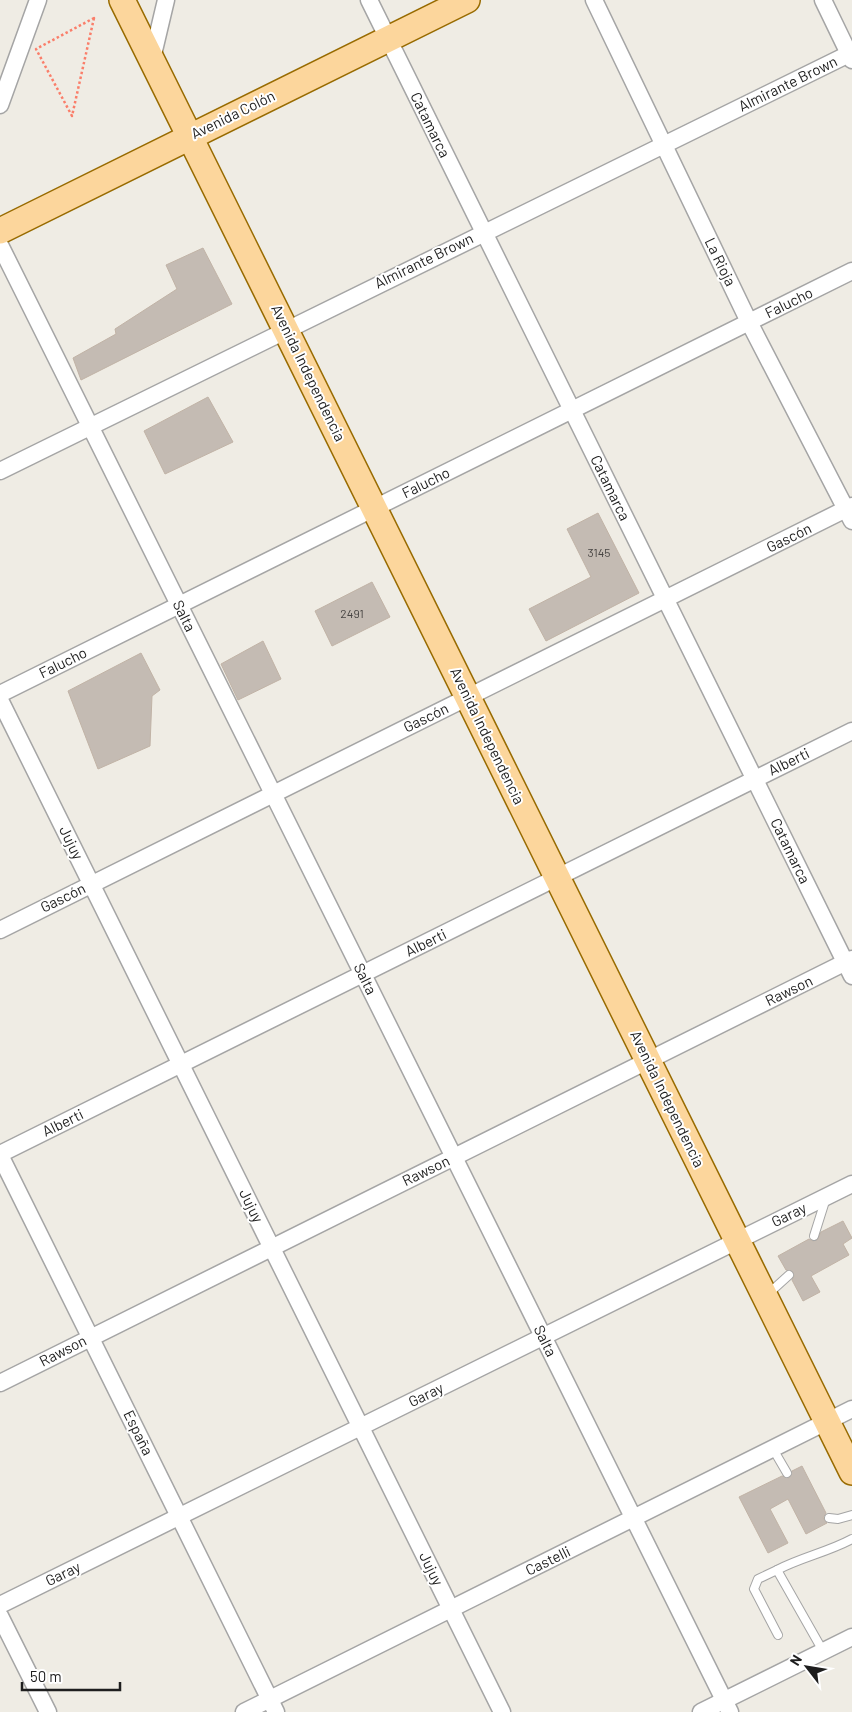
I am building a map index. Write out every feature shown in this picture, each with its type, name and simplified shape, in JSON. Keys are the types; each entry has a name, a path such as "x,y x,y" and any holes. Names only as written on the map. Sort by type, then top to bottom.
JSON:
{"main road":[{"name":"Avenida Independencia","path":"122,0 852,1472"},
{"name":"Avenida Colón","path":"0,231 467,0"}],"street":[{"path":"0,105 38,0"},
{"path":"152,59 166,0"},
{"name":"Catamarca","path":"369,0 571,411 850,966"},
{"name":"La Rioja","path":"594,0 749,322 850,512"},
{"path":"823,0 851,57"},
{"name":"Almirante Brown","path":"0,471 483,232 664,144 851,57"},
{"name":"Salta","path":"0,245 727,1706"},
{"name":"Falucho","path":"0,694 852,271"},
{"name":"Gascón","path":"0,930 665,599 850,512"},
{"name":"Jujuy","path":"0,700 502,1712"},
{"name":"Alberti","path":"0,1154 852,731"},
{"name":"Rawson","path":"0,1383 648,1060 850,966"},
{"name":"España","path":"0,1154 273,1706"},
{"name":"Garay","path":"0,1605 852,1184"},
{"name":"Castelli","path":"244,1712 273,1706 451,1609 852,1409"},
{"path":"0,1616 48,1712"},
{"path":"701,1712 727,1706 823,1651 852,1637"}],"lane":[{"path":"814,1236 826,1197"},
{"path":"765,1297 789,1275"},
{"path":"773,1449 787,1473"},
{"path":"829,1518 838,1519 852,1515"},
{"path":"778,1635 754,1589 758,1579 801,1558 825,1552 852,1539"},
{"path":"777,1570 823,1651"}],"path":[{"path":"94,18 72,116 67,108 36,48 94,18"}],"building":[{"path":"203,248 232,304 81,380 73,358 116,334 115,329 177,289 166,265"},
{"path":"208,397 233,442 165,474 144,431"},
{"path":"598,513 639,593 546,641 529,609 591,577 567,529"},
{"path":"372,582 390,617 332,646 315,611"},
{"path":"263,641 281,679 238,700 221,664"},
{"path":"141,653 160,690 152,696 150,746 98,769 68,691"},
{"path":"843,1221 852,1238 843,1244 849,1255 811,1276 820,1292 803,1301 792,1280 793,1272 786,1270 778,1256 809,1239 817,1240 821,1232"},
{"path":"802,1466 826,1513 823,1518 827,1523 806,1534 788,1499 770,1509 788,1543 768,1553 739,1497 782,1476 789,1478 792,1471"}]}
